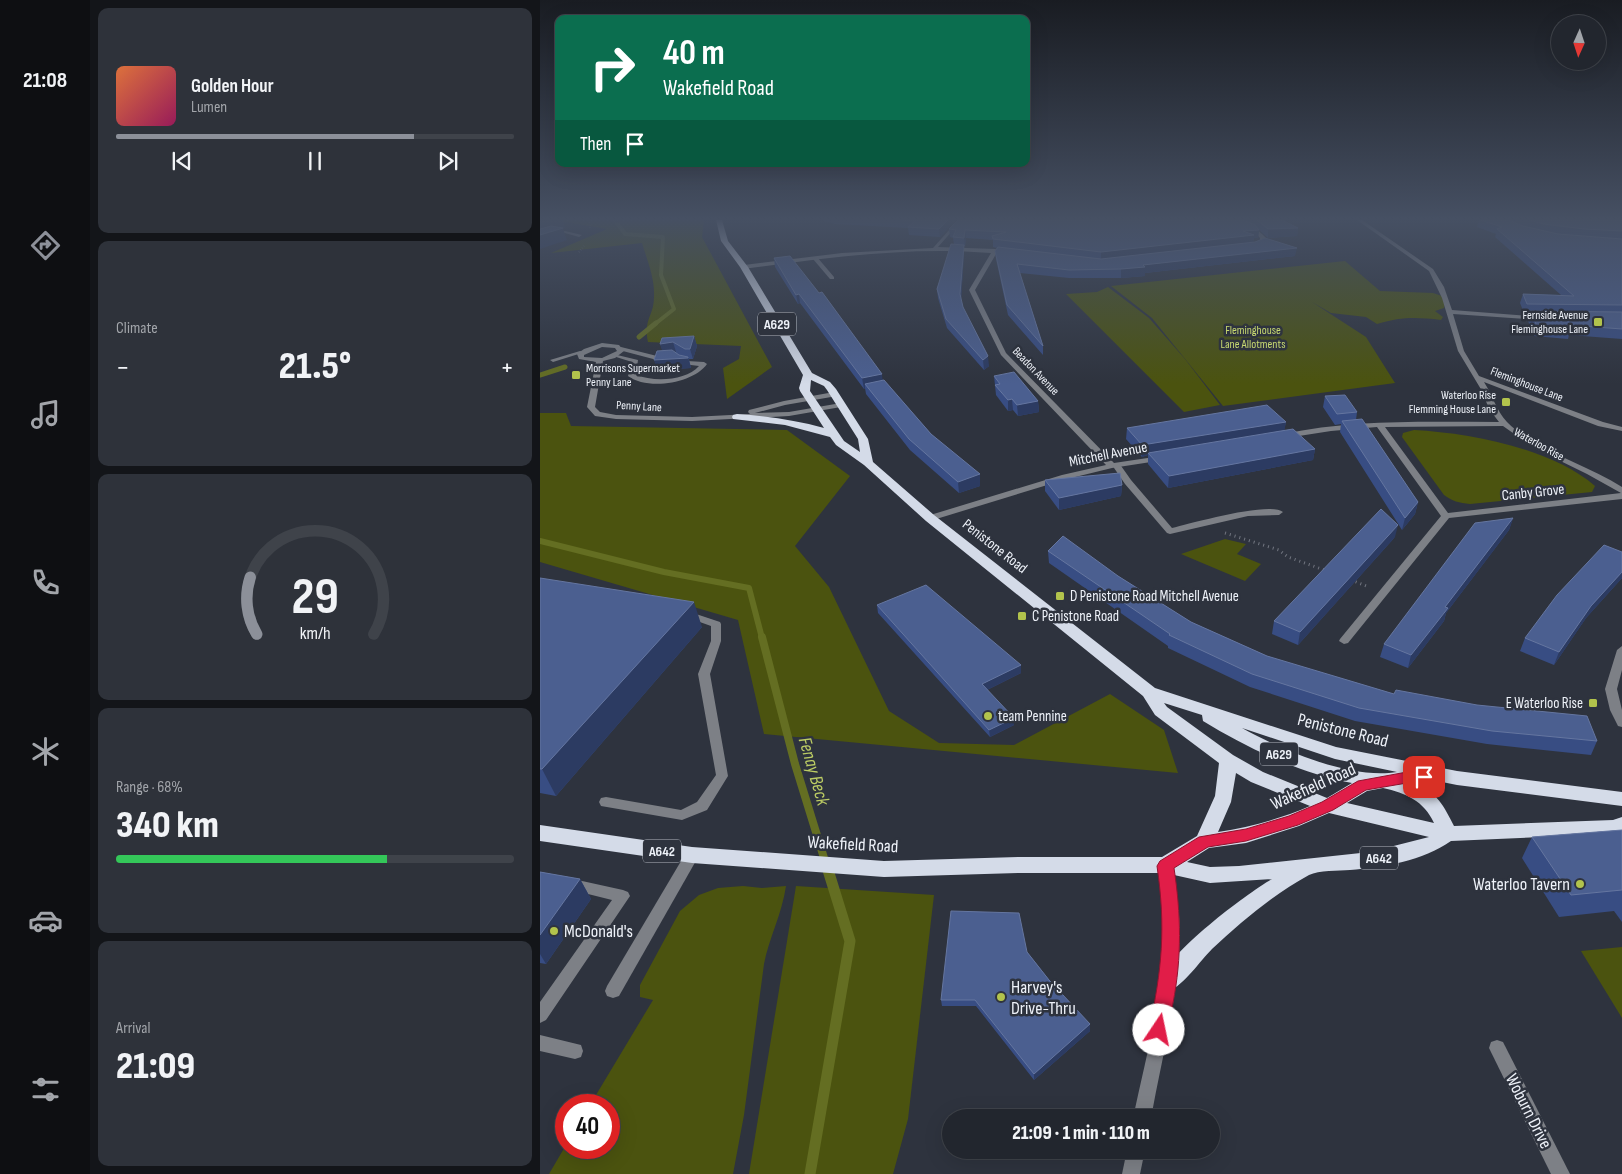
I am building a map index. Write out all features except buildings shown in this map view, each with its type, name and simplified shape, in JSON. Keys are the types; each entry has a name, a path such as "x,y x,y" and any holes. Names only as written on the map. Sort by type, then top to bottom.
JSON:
{"highway":[{"name":"Penistone Road","path":"749,275 808,375 804,388 816,410 840,444 868,463 930,518 1149,692 1161,711 1227,760 1257,777 1328,806 1448,834 1489,834 1613,827 1622,824"},
{"path":"808,375 828,384 863,438 868,463"},
{"path":"737,417 780,419 801,423 833,434"},
{"name":"Penistone Road","path":"1149,692 1335,753 1457,778 1622,799"},
{"name":"A629","path":"1190,705 1226,727 1272,751 1330,772 1408,788 1425,796 1436,808 1448,834"},
{"path":"1204,841 1208,829 1220,809 1228,776 1227,760"},
{"name":"Wakefield Road","path":"1165,866 1204,841 1246,835 1293,821 1328,806 1363,785 1407,777 1457,778"},
{"name":"Wakefield Road","path":"540,832 692,855 884,868 1020,865 1165,866 1210,875 1239,874 1370,860 1418,849 1436,842 1448,834"},
{"path":"1169,980 1190,955 1270,890 1305,867"}],"street":[{"path":"829,275 832,278"},
{"name":"Beadon Avenue","path":"981,275 972,290 1003,354 1114,465"},
{"name":"Fleminghouse Lane","path":"1435,275 1440,280 1448,312 1462,352 1476,377 1601,424 1622,429"},
{"path":"1448,312 1553,318"},
{"path":"615,355 636,361 632,376 644,380 667,380 690,376 699,372 704,364 685,363 676,356 657,358 608,345 591,348 581,355 588,360 600,360 615,355 621,349"},
{"name":"Penny Lane","path":"600,360 591,398 591,407 598,414 643,419 737,417 789,414 841,405"},
{"name":"Waterloo Rise","path":"1476,377 1489,397 1493,410 1505,424 1543,448 1606,478 1622,491"},
{"name":"Penny Lane","path":"737,417 774,405 834,394"},
{"path":"1272,438 1331,429 1379,425 1505,424"},
{"path":"1344,641 1446,516 1379,425"},
{"name":"Mitchell Avenue","path":"930,518 1065,477 1114,465 1175,455"},
{"path":"1114,465 1170,531 1248,513 1279,512"},
{"name":"Canby Grove","path":"1446,516 1622,496"},
{"path":"606,802 682,815 702,806 722,776 704,674 716,641 716,624 702,618 674,611"},
{"path":"1622,650 1611,689 1616,710 1622,723"},
{"path":"613,991 627,970 660,907 692,855"},
{"path":"1144,1109 1169,980 1172,928 1171,903 1165,866"},
{"path":"540,1015 623,896 558,882"},
{"path":"540,1043 575,1052"},
{"name":"Woburn Drive","path":"1498,1048 1561,1174"},
{"path":"1131,1174 1134,1159"}],"path":[{"path":"1204,523 1214,530 1266,546 1288,557 1330,572"},
{"path":"1346,578 1383,593"}],"green space":[{"path":"651,275 722,275 772,367 727,399 723,368 739,359 741,346 648,342 647,328 654,303"},
{"name":"Fleminghouse Lane Allotments","path":"1216,275 1361,275 1380,291 1433,293 1442,296 1445,303 1444,308 1435,311 1443,317 1441,320 1408,318 1377,324 1366,317 1331,313 1312,302 1366,337 1395,383 1223,406 1152,318 1111,286"},
{"path":"1108,287 1149,318 1185,359 1220,405 1184,412 1066,294 1097,292"},
{"path":"540,413 566,413 571,426 787,430 850,476 795,546 829,587 889,711 939,743 1014,745 1110,694 1164,730 1178,773 764,734 738,620 540,562"},
{"path":"1414,430 1484,439 1533,452 1577,473 1595,486 1592,492 1470,504 1462,503 1444,495 1402,437 1403,433"},
{"path":"1225,539 1246,544 1237,554 1261,564 1245,581 1181,554"},
{"path":"786,886 782,906 764,964 744,1115 733,1174 549,1174 558,1159 620,1159 620,1094 597,1094 653,1000 640,997 640,985 680,911 699,895 718,888"},
{"path":"796,886 934,895 908,1119 893,1174 749,1174"},
{"path":"1622,947 1622,1018 1581,951"}],"waterway":[{"name":"Fenay Beck","path":"655,324 674,309 661,275"},
{"name":"Fenay Beck","path":"639,337 656,323"},
{"name":"Fenay Beck","path":"540,375 565,367"},
{"name":"Fenay Beck","path":"540,541 664,572 749,588 762,638"},
{"name":"Fenay Beck","path":"762,637 795,764 828,871"},
{"name":"Fenay Beck","path":"810,1174 850,941 828,870"}],"place":[{"name":"Fernside Avenue Fleminghouse Lane","path":"1598,322"},
{"name":"Morrisons Supermarket Penny Lane","path":"576,375"},
{"name":"Waterloo Rise Flemming House Lane","path":"1506,402"},
{"name":"D Penistone Road Mitchell Avenue","path":"1060,596"},
{"name":"C Penistone Road","path":"1022,616"},
{"name":"E Waterloo Rise","path":"1593,703"},
{"name":"team Pennine","path":"988,716"},
{"name":"Waterloo Tavern","path":"1580,884"},
{"name":"McDonald's","path":"554,931"},
{"name":"Harvey's Drive-Thru","path":"1001,997"}],"route":[{"path":"1159,1030 1169,980 1172,936 1171,903 1165,866 1204,841 1246,835 1293,821 1328,806 1363,785 1407,777 1424,777"}]}
